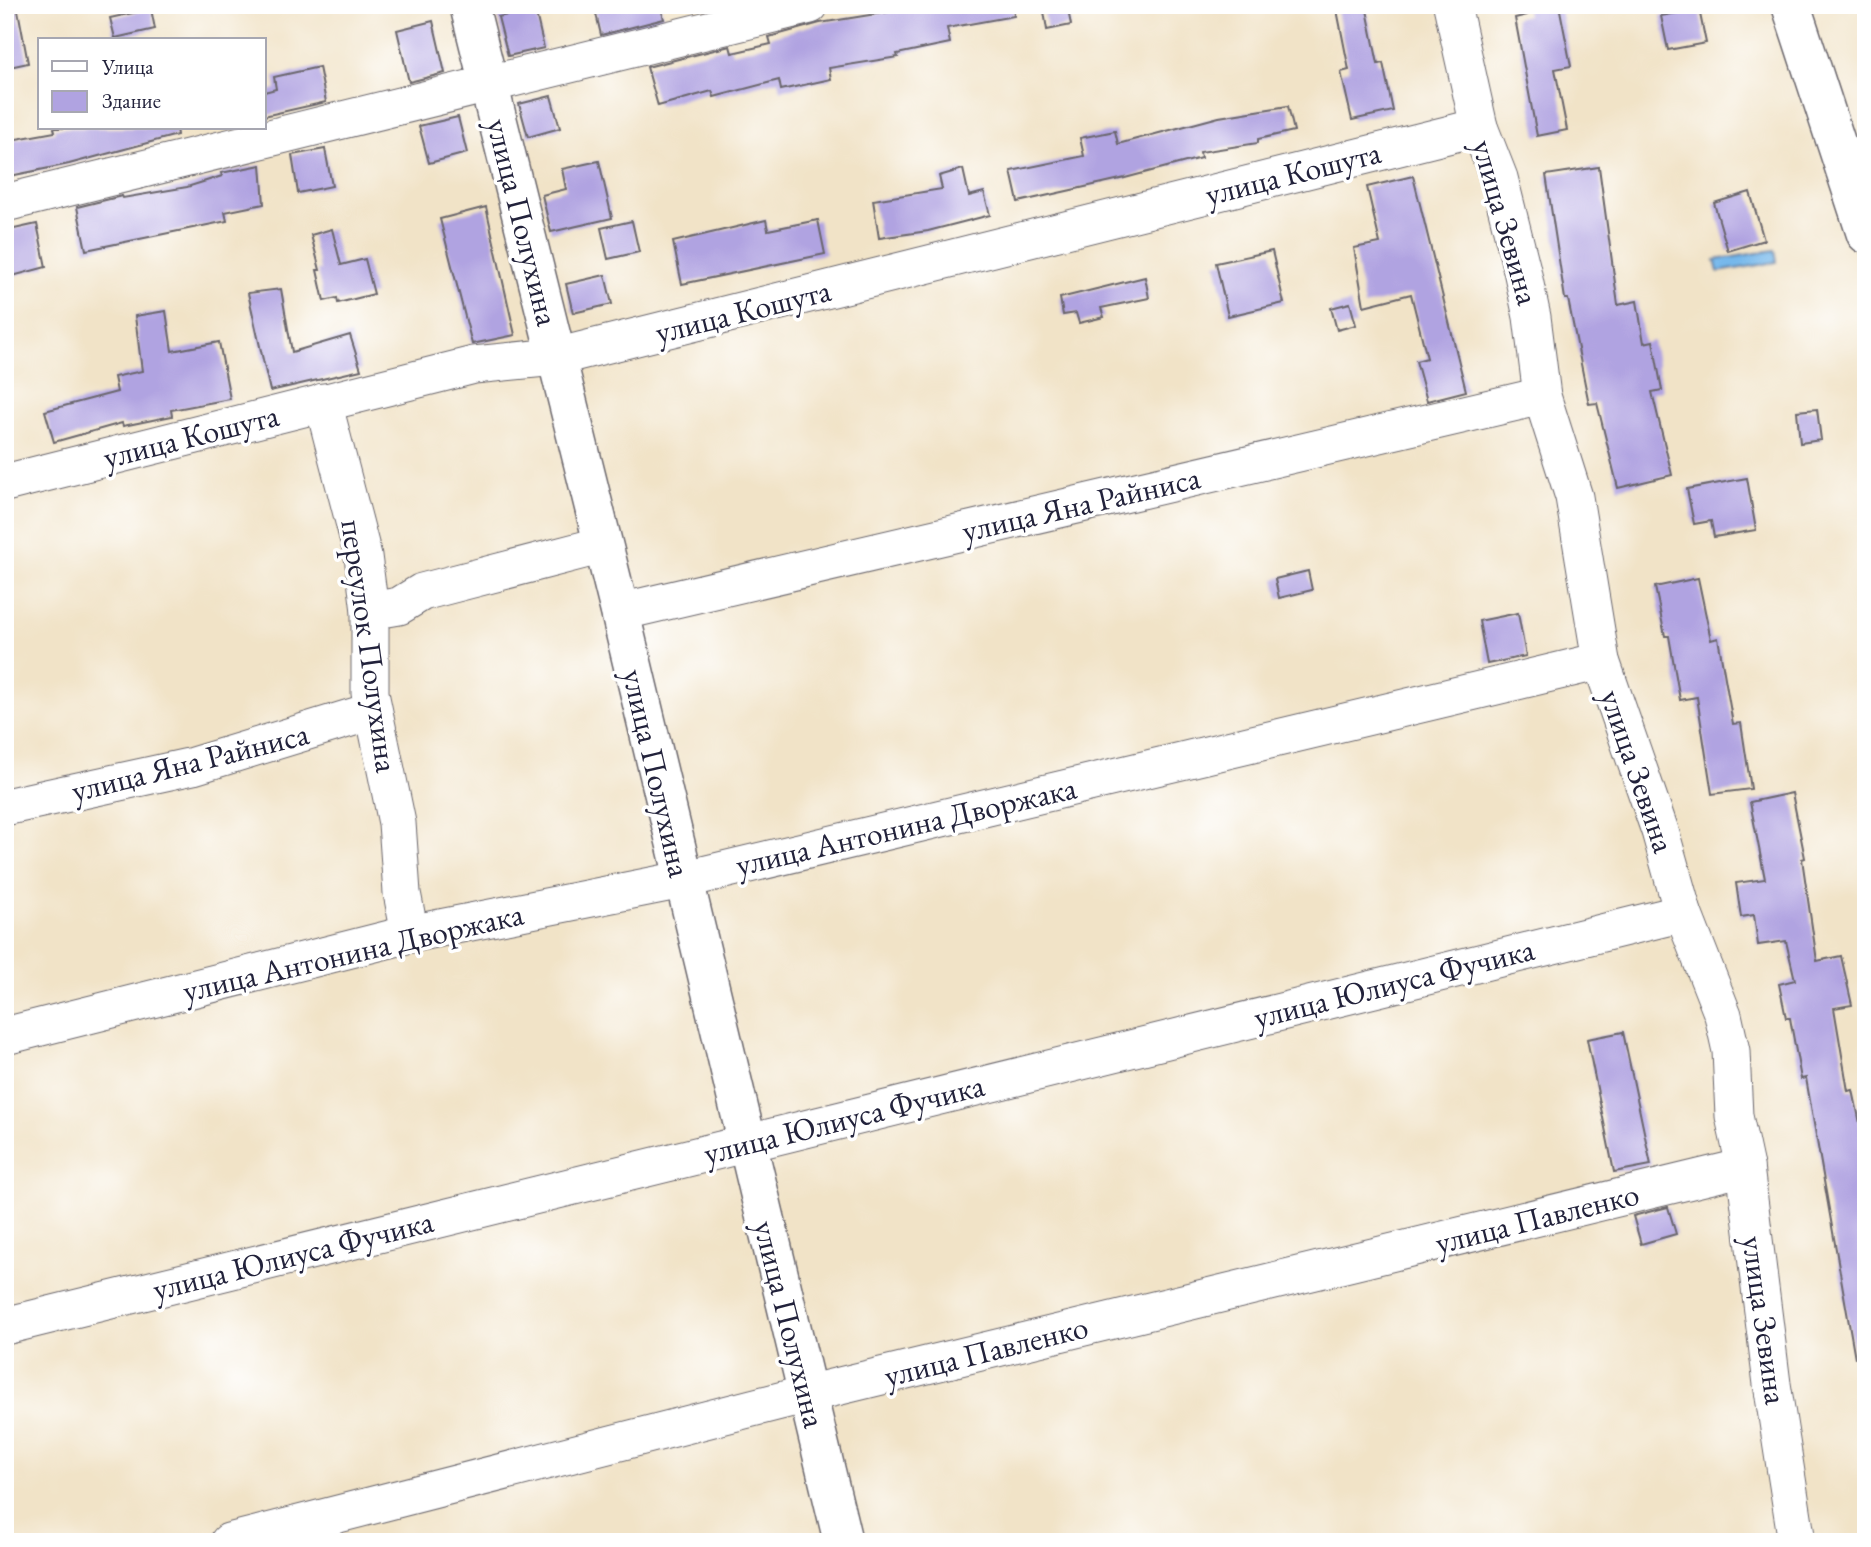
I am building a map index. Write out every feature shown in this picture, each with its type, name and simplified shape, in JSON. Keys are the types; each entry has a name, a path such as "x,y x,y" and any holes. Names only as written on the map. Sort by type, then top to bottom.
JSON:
{"main road":[{"name":"улица Полухина","path":"469,5 620,612 682,880 843,1542"},
{"path":"1791,5 1866,234"}],"street":[{"path":"5,203 489,87 810,5"},
{"name":"улица Зевина","path":"1452,5 1479,127 1499,178 1522,270 1532,317 1542,396 1574,497 1601,661 1660,831 1683,913 1723,1015 1731,1051 1734,1116 1745,1167 1772,1384 1797,1542"},
{"name":"улица Кошута","path":"5,483 474,365 556,357 1479,127"},
{"name":"улица Яна Райниса","path":"620,612 1542,396"},
{"name":"переулок Полухина","path":"323,402 363,556 370,611 369,677 373,711 397,823 402,893 410,934"},
{"path":"370,611 399,606 410,597 433,589 603,545"},
{"name":"улица Антонина Дворжака","path":"5,1036 410,934 682,880 1601,661"},
{"name":"улица Яна Райниса","path":"5,807 193,765 373,711"},
{"name":"улица Юлиуса Фучика","path":"5,1326 1683,913"},
{"name":"улица Павленко","path":"229,1542 807,1394 1745,1167"}],"water":[{"path":"1775,250 1777,262 1718,272 1715,260"}],"building":[{"path":"5,5 17,5 28,63 5,68"},
{"path":"594,5 660,5 664,19 601,35"},
{"path":"932,5 1013,5 1014,16 947,28 950,43 897,54 898,57 829,68 831,79 781,90 779,80 714,97 712,91 658,106 647,67 730,46 732,53 771,44 769,37 820,23"},
{"path":"1043,5 1067,5 1071,25 1047,30"},
{"path":"1336,5 1366,5 1378,64 1383,63 1393,111 1352,120 1341,72 1349,70"},
{"path":"1525,5 1559,5 1571,66 1555,69 1567,130 1537,136 1515,18 1527,15"},
{"path":"151,9 155,29 115,38 110,18"},
{"path":"535,9 544,48 508,56 498,17"},
{"path":"1699,9 1706,43 1668,50 1661,16"},
{"path":"433,21 445,73 409,82 397,30"},
{"path":"319,67 326,102 266,116 266,92 276,89 274,77"},
{"path":"551,96 560,128 528,137 519,104"},
{"path":"1288,106 1294,131 1258,139 1258,143 1200,152 1201,158 1125,178 1018,202 1011,171 1084,156 1080,138 1115,131 1118,144 1219,117"},
{"path":"458,117 467,153 429,163 419,126"},
{"path":"176,130 177,135 69,164 5,177 5,141 55,132"},
{"path":"325,149 332,186 298,193 292,155"},
{"path":"599,161 612,218 551,232 542,195 566,189 562,169"},
{"path":"261,165 264,204 225,212 227,221 86,250 77,207 122,196 123,198 187,187 222,176 221,173"},
{"path":"1599,167 1618,305 1637,301 1644,343 1653,341 1662,390 1652,392 1672,475 1618,488 1597,403 1589,404 1568,299 1565,299 1546,175"},
{"path":"963,169 969,196 984,192 990,215 928,231 879,238 873,200 942,189 939,176"},
{"path":"1413,176 1466,391 1427,401 1416,361 1427,358 1411,294 1364,306 1354,248 1380,243 1367,187"},
{"path":"1750,192 1764,240 1728,251 1714,203"},
{"path":"486,207 515,335 472,344 440,219"},
{"path":"766,220 768,230 818,220 825,254 682,284 673,242"},
{"path":"632,221 639,252 608,259 601,228"},
{"path":"37,224 46,267 5,278 5,231"},
{"path":"332,229 341,265 365,259 374,294 338,303 337,298 324,301 311,235"},
{"path":"1272,251 1284,303 1228,316 1216,263"},
{"path":"605,275 612,304 573,313 566,284"},
{"path":"1145,277 1149,298 1101,308 1104,317 1079,323 1076,313 1063,315 1060,298"},
{"path":"281,289 292,352 350,335 361,370 270,391 248,293"},
{"path":"1350,303 1356,325 1337,330 1331,308"},
{"path":"166,311 172,351 219,342 230,399 171,410 172,416 123,426 122,423 54,442 45,411 117,392 114,377 142,371 135,316"},
{"path":"1817,409 1821,440 1800,443 1797,411"},
{"path":"1747,478 1756,530 1714,537 1711,521 1694,524 1687,489"},
{"path":"1308,571 1312,590 1279,598 1275,579"},
{"path":"1698,578 1711,640 1718,638 1733,724 1741,723 1751,789 1712,794 1697,697 1680,700 1669,636 1665,636 1655,587"},
{"path":"1518,613 1526,656 1487,664 1479,621"},
{"path":"1792,793 1805,858 1802,859 1817,961 1841,956 1852,1005 1834,1008 1848,1091 1853,1090 1866,1152 1866,1357 1855,1358 1806,1078 1801,1079 1790,1018 1786,1018 1779,984 1795,980 1786,941 1758,945 1754,915 1741,917 1736,883 1765,879 1750,802"},
{"path":"1623,1032 1651,1165 1614,1172 1587,1039"},
{"path":"1668,1207 1676,1234 1641,1244 1633,1216"}]}
